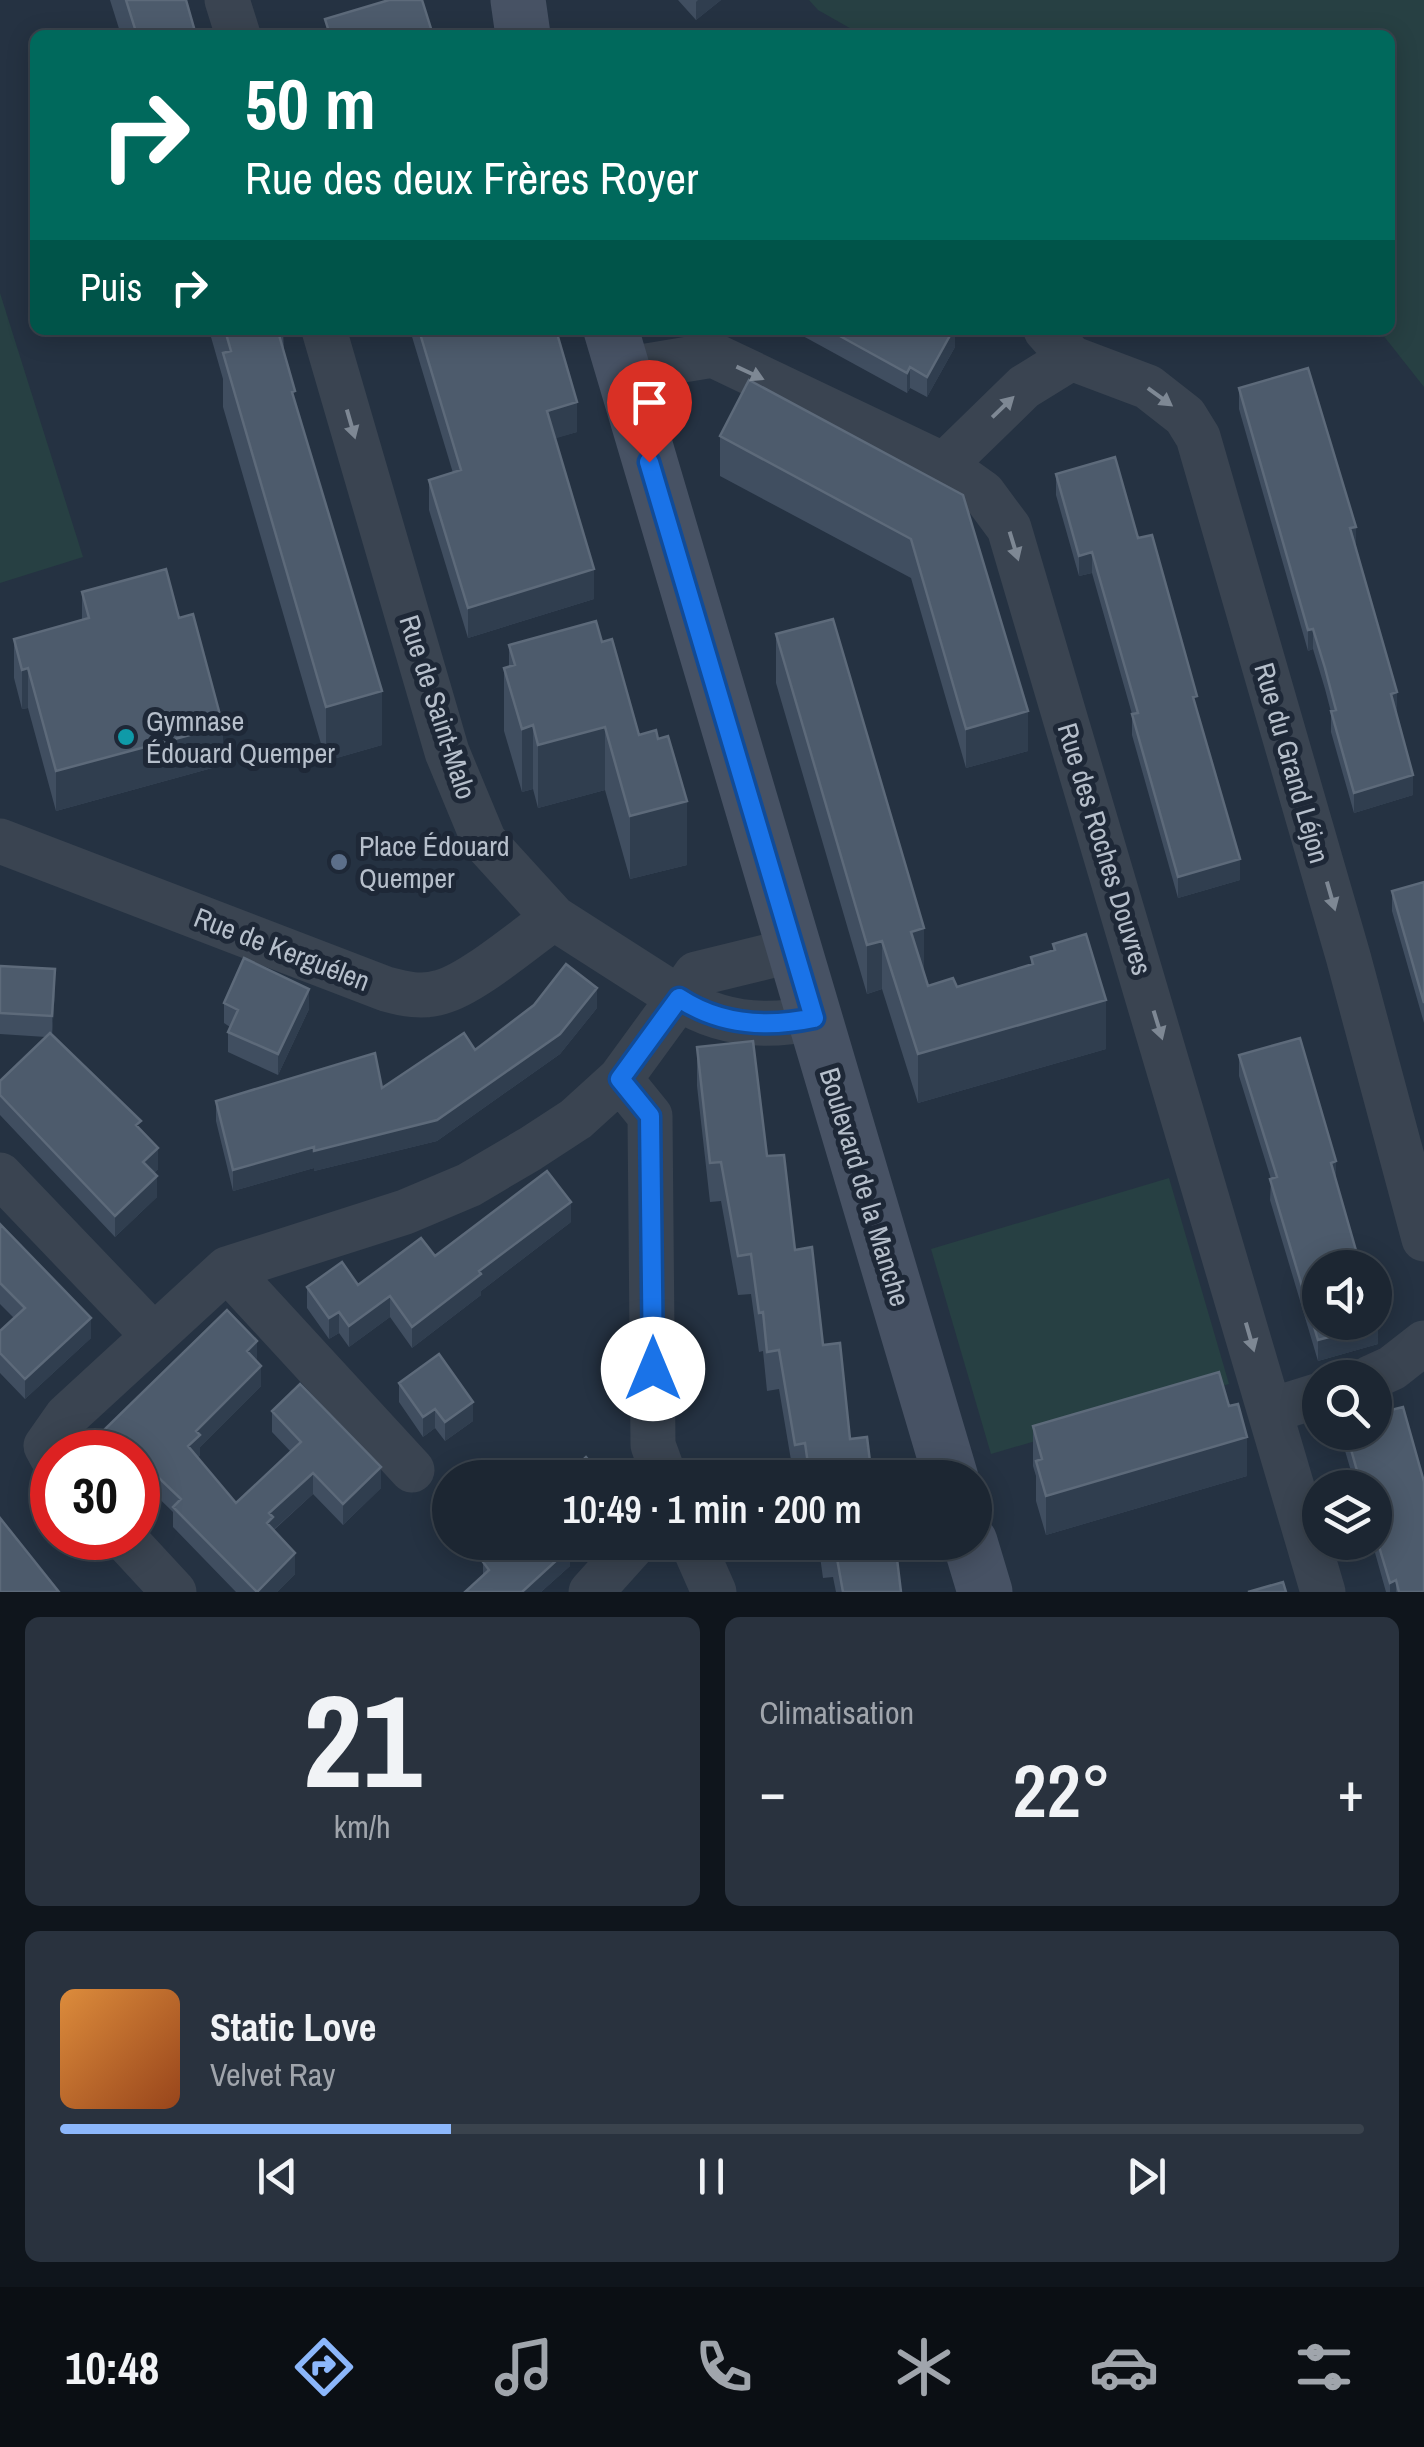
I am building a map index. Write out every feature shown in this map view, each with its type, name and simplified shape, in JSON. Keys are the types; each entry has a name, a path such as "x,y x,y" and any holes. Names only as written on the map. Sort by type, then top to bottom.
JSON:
{"street":[{"path":"228,0 237,30"},
{"path":"518,0 522,30"},
{"name":"Rue de Saint-Malo","path":"325,335 447,752 484,841 554,918 701,1012 749,1024 788,1024 814,1018"},
{"path":"944,465 1024,387 1058,344"},
{"name":"Rue du Grand Léjon","path":"1058,344 1148,388 1185,416 1198,437 1348,956 1424,1239"},
{"name":"Rue des Roches Douvres","path":"617,350 713,355 944,465 983,493 1008,528 1323,1592"},
{"name":"Boulevard de la Manche","path":"617,350 946,1460"},
{"name":"Rue de Kerguélen","path":"0,840 411,996 443,992 476,974 554,918"},
{"path":"60,1430 67,1416 227,1269 405,1212 470,1185 576,1118 620,1079 696,974 794,950"},
{"path":"620,1079 650,1116 653,1445 658,1460"},
{"path":"0,1175 154,1336"},
{"path":"227,1269 412,1470"},
{"path":"1392,1368 1424,1343"},
{"path":"1272,1410 1302,1401"},
{"path":"144,1560 174,1592"},
{"path":"592,1592 620,1560"},
{"path":"700,1560 714,1592"},
{"path":"975,1560 985,1592"}],"green space":[{"path":"809,0 1424,0 1424,387 1383,335 1395,335 1395,30 853,30 818,10"},
{"path":"0,293 83,557 0,583"},
{"path":"1169,1178 1229,1384 991,1454 931,1249"}],"building":[{"path":"126,0 186,0 195,30 135,30"},
{"path":"389,0 422,0 431,30 328,30 325,19"},
{"path":"226,335 279,335 295,391 292,392 382,691 326,707 223,353 231,351"},
{"path":"420,335 557,335 577,402 547,411 594,569 468,608 429,480 461,470"},
{"path":"838,335 950,335 927,377 910,367 907,373"},
{"path":"1308,368 1356,527 1350,528 1397,692 1391,694 1413,775 1354,793 1331,711 1336,710 1325,668 1313,629 1308,630 1239,388"},
{"path":"749,380 963,495 1028,711 966,729 911,539 720,436"},
{"path":"1115,457 1138,538 1152,535 1240,859 1178,877 1132,714 1138,713 1092,552 1079,556 1056,474"},
{"name":"Gymnase Édouard Quemper","path":"166,569 179,618 193,614 223,726 56,771 28,668 22,670 14,639 89,618 82,592"},
{"path":"833,619 924,928 911,932 928,986 953,978 957,987 1033,964 1031,957 1055,950 1053,944 1086,934 1106,1000 918,1054 882,941 867,945 776,634"},
{"path":"596,621 602,642 612,639 639,735 656,730 658,739 668,736 687,801 630,816 605,727 538,745 533,725 522,729 504,668 515,665 509,645"},
{"path":"1424,882 1424,1003 1392,891"},
{"path":"244,958 309,989 278,1054 228,1032 238,1010 224,1003"},
{"path":"566,964 597,988 560,1034 437,1120 314,1151 314,1147 233,1170 216,1101 375,1053 382,1088 464,1033 475,1050 534,1005"},
{"path":"0,966 55,969 52,1016 0,1013"},
{"path":"50,1033 141,1121 136,1125 158,1148 143,1162 157,1176 115,1216 0,1095 0,1081"},
{"path":"1300,1038 1336,1161 1331,1163 1356,1250 1302,1250 1302,1286 1270,1179 1277,1177 1239,1055"},
{"path":"753,1041 767,1156 784,1155 795,1250 812,1247 823,1345 840,1343 850,1439 867,1437 870,1460 807,1460 805,1443 795,1445 779,1350 767,1352 751,1254 738,1256 721,1162 710,1163 697,1047"},
{"path":"547,1171 571,1202 412,1327 390,1296 349,1326 339,1312 329,1318 307,1287 342,1262 358,1285 421,1238 435,1256"},
{"path":"0,1224 91,1318 25,1379 0,1353 0,1331 25,1308 0,1283"},
{"path":"227,1310 257,1341 247,1351 261,1366 196,1431 200,1435 188,1446 236,1503 301,1442 272,1411 300,1384 381,1467 343,1504 313,1473 269,1513 273,1517 267,1523 295,1553 257,1592 173,1507 181,1499 160,1479 160,1430 104,1430"},
{"path":"439,1354 473,1402 445,1422 435,1409 423,1417 399,1383"},
{"path":"1219,1372 1229,1406 1238,1404 1247,1437 1046,1496 1036,1461 1042,1459 1033,1426"},
{"path":"1403,1407 1424,1482 1424,1592 1399,1592 1396,1580 1390,1583 1383,1560 1392,1560 1392,1470 1357,1470 1351,1450 1392,1450 1392,1410"},
{"path":"0,1518 59,1592 0,1592"},
{"path":"557,1560 522,1592 465,1592 489,1570 483,1562"},
{"path":"837,1560 897,1560 901,1592 843,1592"},
{"path":"1283,1582 1286,1592 1248,1592"}],"place":[{"name":"Gymnase Édouard Quemper","path":"126,737"},
{"name":"Place Édouard Quemper","path":"339,862"}],"route":[{"path":"649,462 814,1018 788,1024 749,1024 701,1012 679,998 620,1079 650,1116 653,1369"}]}
